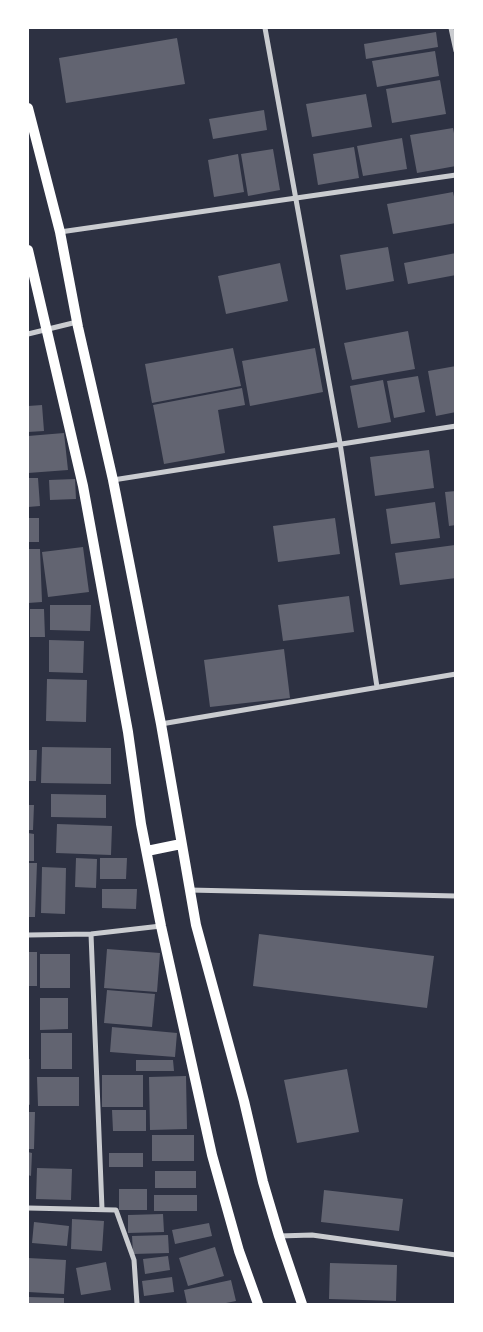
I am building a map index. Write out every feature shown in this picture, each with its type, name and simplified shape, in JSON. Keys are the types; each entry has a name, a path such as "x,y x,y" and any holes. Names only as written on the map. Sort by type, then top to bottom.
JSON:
{"main road":[{"path":"28,108 60,232 77,322 114,480 161,724 196,925 244,1101 263,1182 302,1304"},
{"path":"28,250 84,486 161,926 212,1155 239,1251 258,1304"},
{"path":"147,851 181,844"}],"street":[{"path":"265,28 340,443 377,687"},
{"path":"451,28 456,51"},
{"path":"60,232 456,175"},
{"path":"28,334 77,322"},
{"path":"114,480 456,426"},
{"path":"161,724 456,674"},
{"path":"189,890 456,896"},
{"path":"28,935 91,934 161,926"},
{"path":"91,934 102,1209"},
{"path":"28,1208 116,1210 134,1260 137,1304"},
{"path":"279,1236 312,1235 456,1255"}],"building":[{"path":"436,32 438,47 366,59 364,44"},
{"path":"177,38 185,84 66,103 59,58"},
{"path":"435,51 439,76 377,87 372,61"},
{"path":"440,80 446,114 392,123 386,89"},
{"path":"366,94 372,127 312,137 306,104"},
{"path":"264,110 267,130 213,139 209,119"},
{"path":"453,128 456,144 456,166 417,173 410,135"},
{"path":"402,138 407,169 363,176 357,146"},
{"path":"354,147 359,178 318,185 313,154"},
{"path":"273,149 280,190 248,196 241,154"},
{"path":"238,154 244,192 214,197 208,160"},
{"path":"453,192 456,206 456,223 393,234 387,204"},
{"path":"388,247 394,281 346,290 340,255"},
{"path":"456,253 456,275 408,284 404,263"},
{"path":"280,263 288,301 226,314 218,276"},
{"path":"408,331 415,369 352,380 344,343"},
{"path":"233,348 241,386 152,403 145,364"},
{"path":"315,348 323,392 250,406 242,361"},
{"path":"456,366 456,412 436,416 428,371"},
{"path":"418,376 425,412 394,418 387,381"},
{"path":"383,380 391,422 358,428 350,386"},
{"path":"242,388 245,405 218,410 225,453 164,464 153,405"},
{"path":"42,405 44,431 28,432 28,406"},
{"path":"64,433 68,470 28,473 28,436"},
{"path":"429,450 434,488 375,496 370,457"},
{"path":"28,478 38,478 40,506 28,507"},
{"path":"75,479 76,499 50,500 49,480"},
{"path":"456,491 456,525 449,526 445,492"},
{"path":"435,502 440,538 391,544 386,509"},
{"path":"28,518 39,518 39,542 28,542"},
{"path":"335,518 340,554 278,562 273,526"},
{"path":"455,545 456,578 400,585 395,553"},
{"path":"83,547 89,592 48,597 42,552"},
{"path":"28,549 40,549 42,602 28,603"},
{"path":"349,596 354,632 283,641 278,605"},
{"path":"50,605 91,605 90,631 50,630"},
{"path":"30,609 44,609 45,637 30,637"},
{"path":"49,640 84,641 83,673 49,672"},
{"path":"284,649 290,698 210,707 204,660"},
{"path":"47,679 87,680 86,722 46,721"},
{"path":"42,747 111,748 111,784 41,783"},
{"path":"28,750 37,750 36,781 28,781"},
{"path":"51,794 106,795 106,818 51,817"},
{"path":"28,805 34,805 33,830 28,830"},
{"path":"57,824 112,826 111,855 56,853"},
{"path":"28,833 34,834 34,861 28,861"},
{"path":"76,858 97,859 96,888 75,887"},
{"path":"100,858 127,858 126,879 100,879"},
{"path":"28,863 37,863 35,917 28,917"},
{"path":"42,867 66,868 65,914 41,913"},
{"path":"102,889 137,889 136,909 102,908"},
{"path":"259,934 434,956 427,1008 253,986"},
{"path":"107,949 160,953 157,992 104,988"},
{"path":"28,952 37,952 37,986 28,986"},
{"path":"40,954 70,954 70,988 40,988"},
{"path":"107,990 155,994 152,1027 104,1023"},
{"path":"40,998 68,998 68,1029 40,1030"},
{"path":"112,1027 177,1033 175,1057 110,1052"},
{"path":"41,1033 72,1033 72,1069 41,1069"},
{"path":"28,1059 30,1059 30,1105 28,1104"},
{"path":"136,1060 173,1060 174,1071 136,1071"},
{"path":"347,1069 359,1132 297,1143 284,1080"},
{"path":"102,1075 143,1075 143,1107 102,1107"},
{"path":"186,1076 187,1129 150,1130 149,1077"},
{"path":"37,1077 79,1077 79,1106 38,1106"},
{"path":"112,1110 146,1110 146,1131 113,1131"},
{"path":"28,1112 35,1112 34,1149 28,1149"},
{"path":"152,1135 194,1135 194,1161 152,1161"},
{"path":"28,1152 32,1153 31,1176 28,1175"},
{"path":"109,1153 143,1153 143,1167 109,1167"},
{"path":"37,1168 72,1169 71,1200 36,1199"},
{"path":"155,1171 196,1171 196,1188 155,1188"},
{"path":"119,1189 147,1189 147,1210 119,1210"},
{"path":"324,1190 403,1199 399,1231 321,1222"},
{"path":"154,1195 197,1195 197,1211 154,1211"},
{"path":"163,1214 164,1232 128,1233 128,1215"},
{"path":"72,1219 104,1221 102,1251 71,1249"},
{"path":"34,1222 69,1226 67,1246 32,1243"},
{"path":"209,1223 212,1236 175,1244 172,1230"},
{"path":"168,1235 169,1253 133,1254 132,1236"},
{"path":"215,1247 224,1276 188,1286 179,1258"},
{"path":"168,1256 170,1270 145,1274 143,1259"},
{"path":"28,1258 66,1260 64,1294 28,1292"},
{"path":"106,1262 111,1290 81,1295 76,1268"},
{"path":"330,1263 397,1265 396,1301 329,1299"},
{"path":"172,1277 174,1292 144,1296 142,1281"},
{"path":"231,1280 236,1301 221,1304 187,1304 184,1290"},
{"path":"28,1297 64,1298 64,1304 28,1304"}]}
